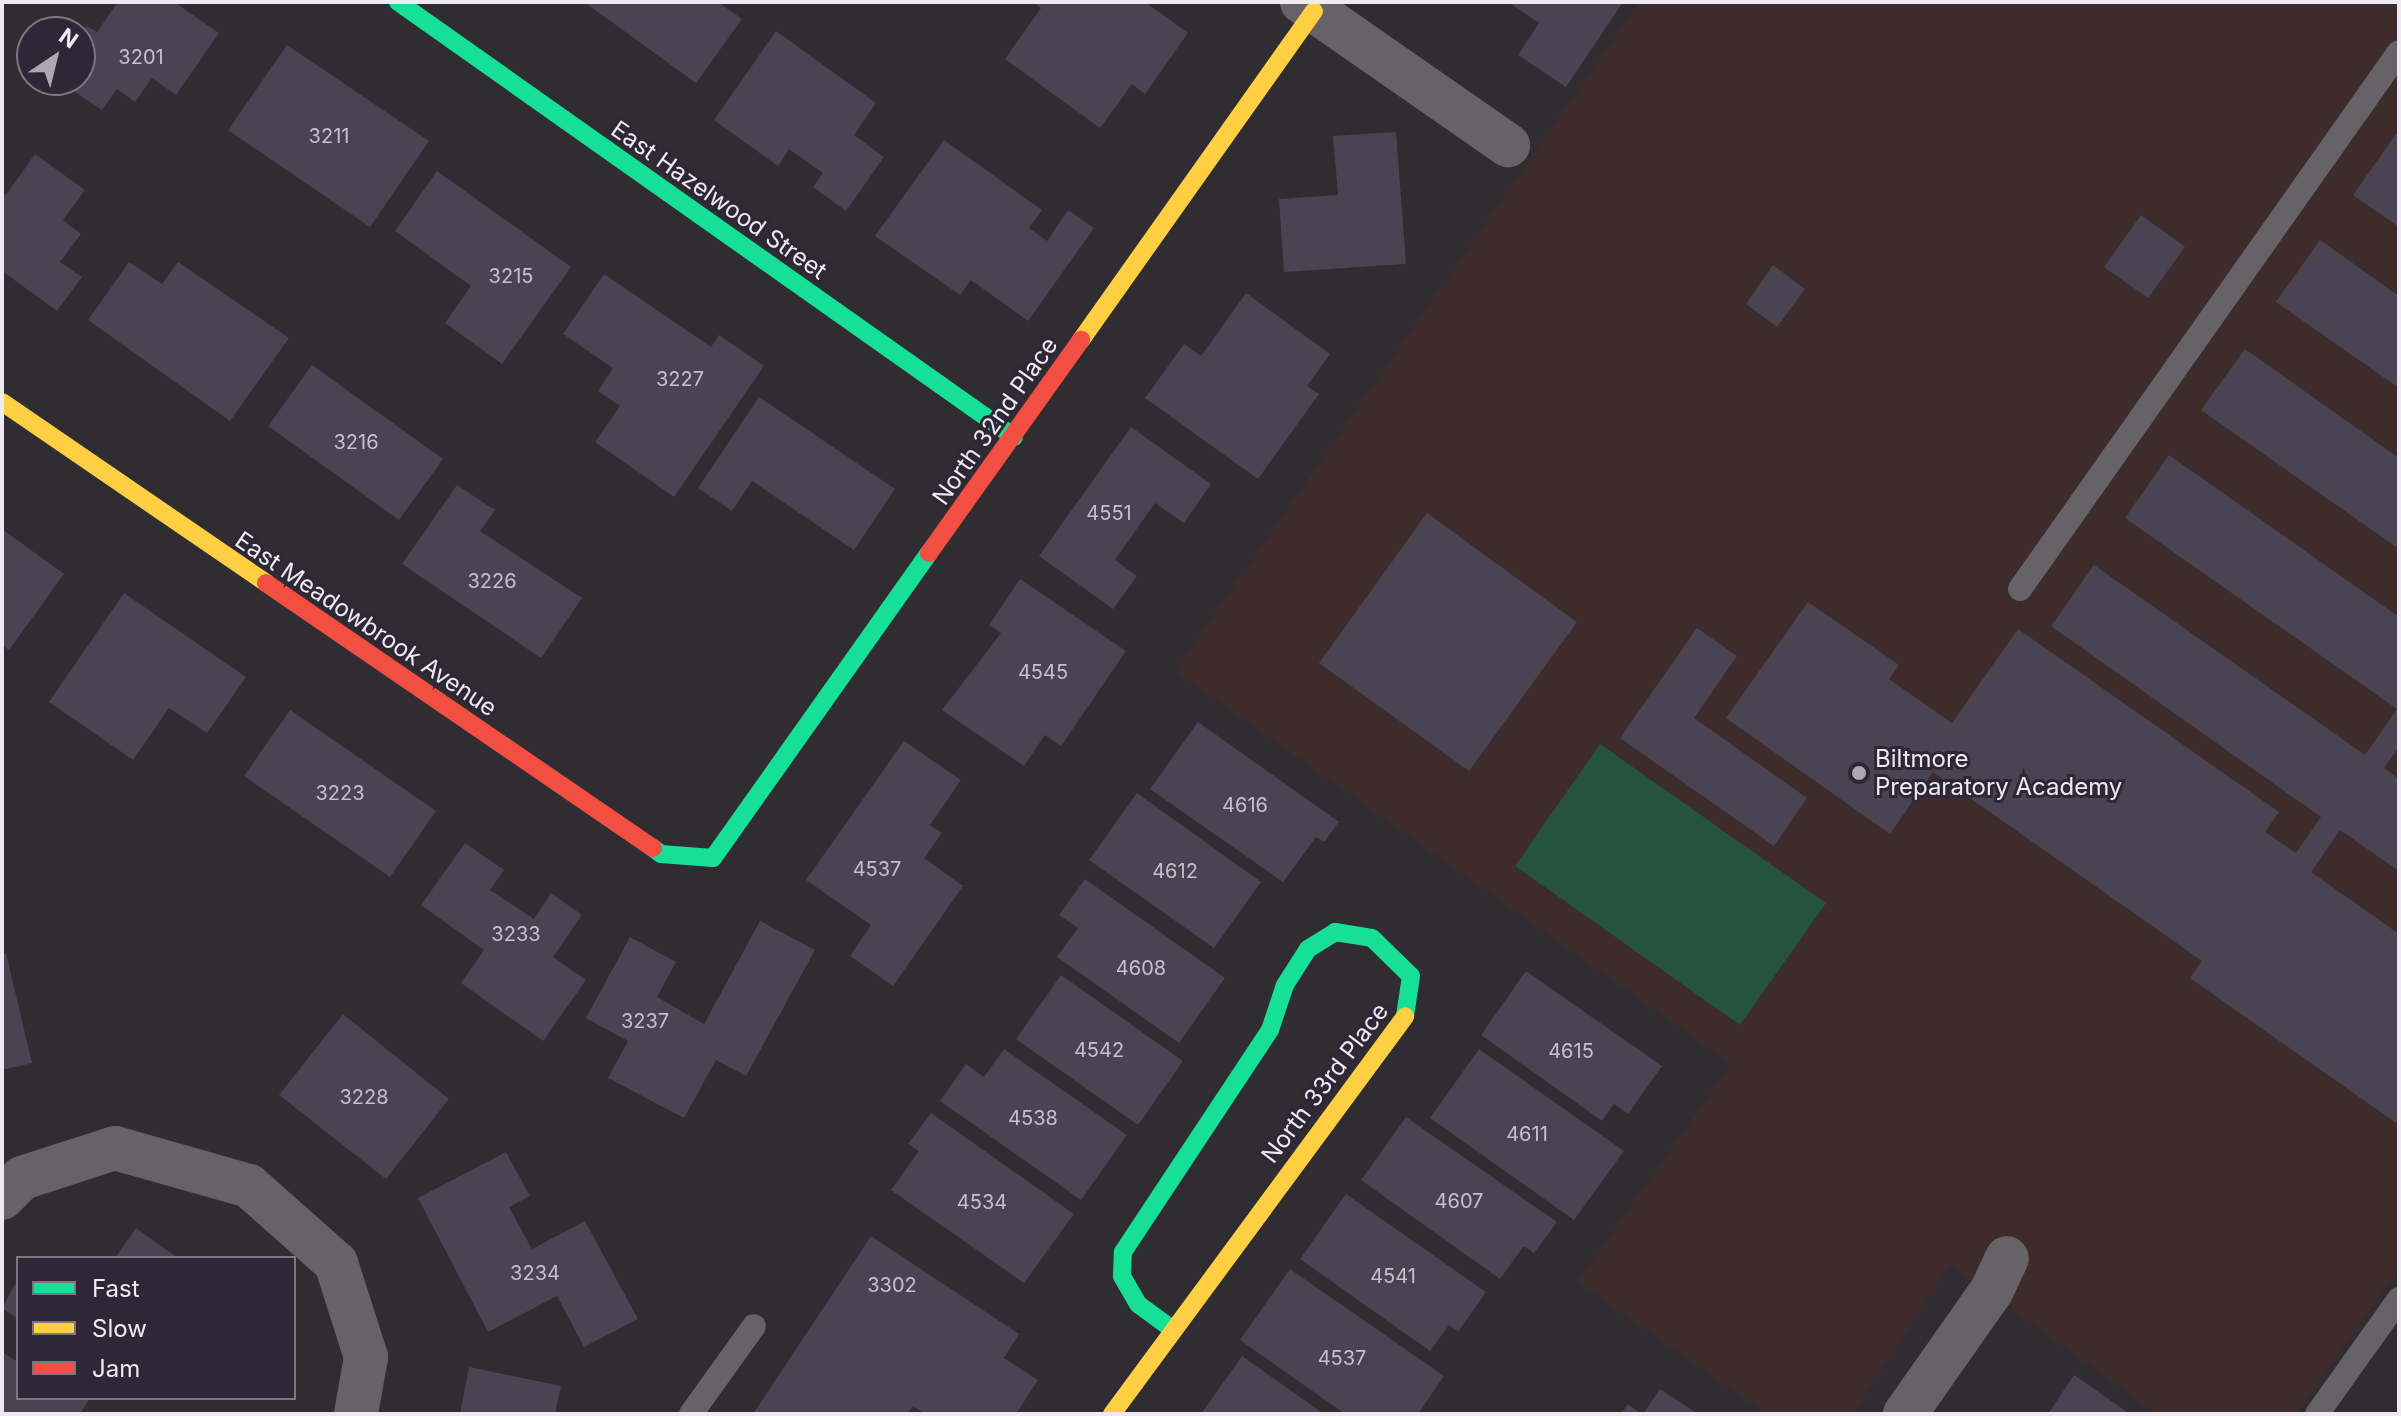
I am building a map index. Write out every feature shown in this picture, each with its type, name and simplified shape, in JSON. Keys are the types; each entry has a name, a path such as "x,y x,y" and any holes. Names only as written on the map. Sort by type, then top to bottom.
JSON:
{"street":[{"name":"East Hazelwood Street","path":"398,2 1014,437"},
{"name":"North 32nd Place","path":"713,858 1014,437 1308,6"},
{"path":"1308,6 1508,145"},
{"name":"East Meadowbrook Avenue","path":"2,402 661,854 713,858"},
{"name":"North 33rd Place","path":"1112,1414 1409,1010 1411,976 1372,938 1335,932 1308,949 1285,985 1270,1030 1123,1252 1122,1276 1138,1304 1172,1329"},
{"path":"2,1198 22,1178 115,1148 249,1186 336,1263 366,1357 356,1414"},
{"path":"1905,1414 1992,1290 2007,1258"}],"lane":[{"path":"2020,589 2399,52"},
{"path":"2317,1414 2399,1299"},
{"path":"691,1414 754,1326"}],"shaded area":[{"name":"Biltmore Preparatory Academy","path":"1639,2 2399,2 2399,1269 2297,1414 2157,1414 1950,1265 1853,1414 1766,1414 1577,1282 1731,1064 1175,671"}],"green space":[{"path":"1600,744 1826,903 1740,1025 1515,866"}],"building":[{"path":"118,2 174,2 219,33 176,95 152,78 135,102 117,89 102,110 81,96 96,96 97,32"},
{"path":"584,2 718,2 742,19 696,83"},
{"path":"1033,2 1145,2 1188,33 1145,94 1132,84 1100,128 1005,59 1041,8"},
{"path":"1508,2 1623,2 1566,87 1518,55 1539,23"},
{"path":"776,31 876,103 854,135 884,157 846,211 813,187 823,173 789,149 778,166 714,120"},
{"path":"287,45 429,141 370,227 228,130"},
{"path":"1396,132 1406,264 1284,272 1279,199 1338,195 1333,136"},
{"path":"2396,134 2399,136 2399,227 2353,195"},
{"path":"944,140 1042,210 1029,228 1047,241 1068,210 1094,228 1028,321 971,280 960,295 875,236"},
{"path":"35,154 85,190 63,220 81,234 60,262 82,277 57,311 2,271 2,192 6,195"},
{"path":"437,171 571,267 502,364 445,323 471,286 395,231"},
{"path":"2141,215 2185,247 2148,298 2104,267"},
{"path":"2320,240 2399,296 2399,388 2276,302"},
{"path":"129,262 162,284 178,262 289,338 230,421 88,320"},
{"path":"1773,265 1805,289 1777,327 1746,304"},
{"path":"604,274 711,347 719,335 764,366 674,497 595,442 620,406 598,391 613,368 563,334"},
{"path":"1246,293 1330,354 1307,386 1319,394 1258,479 1145,398 1184,344 1201,356"},
{"path":"2245,349 2399,458 2399,549 2201,410"},
{"path":"312,365 443,459 399,520 268,426"},
{"path":"759,397 895,489 854,550 752,481 732,511 698,488"},
{"path":"1131,427 1211,484 1184,523 1155,503 1115,560 1137,576 1113,609 1039,556"},
{"path":"2169,455 2399,617 2399,747 2384,768 2399,779 2399,871 2340,830 2311,872 2399,934 2399,1125 2190,978 2202,961 1933,772 1890,834 1726,718 1808,602 1899,665 1889,679 1952,723 2018,629 2279,812 2265,832 2296,853 2321,817 2051,626 2094,565 2365,755 2397,709 2125,518"},
{"path":"457,485 495,510 480,531 582,598 541,658 402,564"},
{"path":"1427,513 1577,622 1469,771 1319,663"},
{"path":"2,529 64,574 9,650 2,645"},
{"path":"1020,579 1126,651 1061,746 1045,735 1024,766 942,710 1001,633 989,625"},
{"path":"124,593 246,677 207,733 169,708 133,760 49,702"},
{"path":"1697,628 1737,656 1694,718 1807,798 1774,846 1620,738"},
{"path":"290,710 436,811 390,877 244,776"},
{"path":"1198,722 1339,822 1324,842 1316,837 1283,882 1150,789"},
{"path":"904,741 961,780 930,825 942,833 924,858 963,886 893,986 850,956 871,925 806,880"},
{"path":"1137,793 1261,882 1214,948 1089,860"},
{"path":"465,843 504,870 490,890 534,919 551,893 582,915 553,957 586,980 543,1041 461,983 484,950 421,905"},
{"path":"1085,879 1225,978 1179,1043 1057,957 1078,928 1059,915"},
{"path":"760,921 815,950 746,1076 716,1060 684,1118 608,1078 628,1041 586,1018 630,937 676,962 657,997 704,1024"},
{"path":"6,953 32,1063 2,1070 2,954"},
{"path":"1526,971 1662,1066 1628,1114 1614,1104 1602,1121 1481,1035"},
{"path":"1061,975 1183,1061 1138,1125 1016,1039"},
{"path":"343,1014 449,1099 386,1179 279,1095"},
{"path":"1004,1049 1127,1135 1081,1200 940,1101 966,1064 984,1077"},
{"path":"1479,1049 1624,1151 1574,1220 1430,1118"},
{"path":"931,1113 1074,1214 1024,1283 891,1190 919,1151 908,1144"},
{"path":"1406,1117 1557,1222 1534,1253 1524,1246 1500,1279 1361,1180"},
{"path":"506,1152 530,1196 509,1207 532,1249 585,1221 638,1319 584,1347 557,1296 488,1332 418,1198"},
{"path":"1346,1194 1486,1292 1458,1332 1449,1325 1430,1351 1300,1259"},
{"path":"136,1228 175,1256 116,1256"},
{"path":"871,1236 1019,1334 1004,1358 1038,1380 1016,1414 925,1414 913,1406 907,1414 753,1414"},
{"path":"1290,1269 1444,1376 1418,1414 1345,1414 1240,1340"},
{"path":"16,1283 16,1318 2,1308"},
{"path":"2,1352 16,1361 16,1400 89,1400 80,1414 2,1414"},
{"path":"1242,1356 1324,1414 1201,1414"},
{"path":"469,1367 561,1386 555,1414 460,1414"},
{"path":"2074,1375 2130,1414 2048,1414"},
{"path":"1660,1389 1698,1414 1643,1414"},
{"path":"1628,1404 1641,1414 1621,1414"}],"traffic: fast":[{"path":"398,2 1014,437"},
{"path":"653,848 661,854 713,858 929,553"},
{"path":"1172,1329 1138,1304 1122,1276 1123,1252 1270,1030 1285,985 1308,949 1335,932 1372,938 1411,976 1405,1016"}],"traffic: slow":[{"path":"1081,340 1314,11"},
{"path":"2,402 266,583"},
{"path":"1112,1414 1405,1016"}],"traffic: jam":[{"path":"929,553 1081,340"},
{"path":"266,583 653,848"}],"place":[{"name":"Biltmore Preparatory Academy","path":"1859,773"}]}
